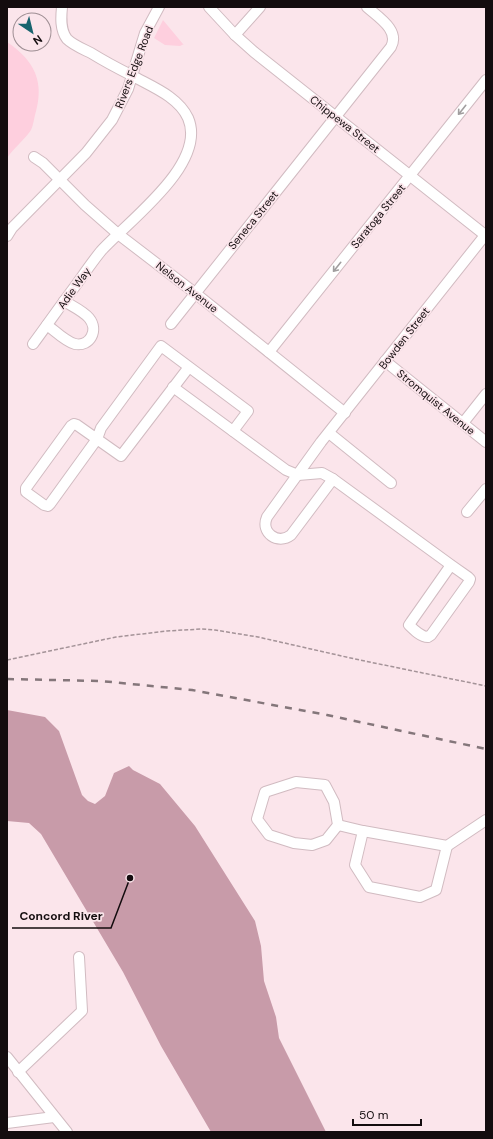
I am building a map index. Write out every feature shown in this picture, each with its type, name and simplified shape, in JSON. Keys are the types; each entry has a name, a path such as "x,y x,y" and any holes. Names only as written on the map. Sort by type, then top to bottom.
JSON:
{"street":[{"name":"Adie Way","path":"33,344 101,251 151,203 167,184 188,151 191,134 188,118 176,102 155,88 86,51 68,39 63,32 62,7"},
{"name":"Rivers Edge Road","path":"59,180 86,153 105,131 124,99 145,33 159,7"},
{"name":"Chippewa Street","path":"209,7 235,35 254,52 486,235"},
{"path":"235,35 260,7"},
{"name":"Seneca Street","path":"170,324 336,117 394,42 392,31 367,7"},
{"name":"Saratoga Street","path":"269,352 486,80"},
{"name":"Nelson Avenue","path":"34,157 43,163 85,205 118,234 195,293 345,413"},
{"path":"7,236 12,228 59,180"},
{"name":"Bowden Street","path":"333,479 295,532 287,538 277,539 268,532 265,522 321,442 486,235"},
{"path":"46,325 73,344 82,344 89,341 94,330 94,324 89,317 64,301"},
{"path":"189,367 121,456 98,440 77,425 74,424 26,488 26,492 48,506 98,440 101,428 161,346 248,411 233,431"},
{"name":"Stromquist Avenue","path":"385,361 486,442"},
{"path":"173,387 286,470 298,475 322,473 333,479 468,577 470,579 469,582 431,635 424,637 412,628 410,625 411,622 451,565"},
{"path":"463,423 486,394"},
{"path":"329,433 391,483"},
{"path":"467,512 486,489"},
{"path":"296,782 325,785 334,802 338,825 326,840 312,845 269,835 257,819 265,792 296,782"},
{"path":"363,832 355,865 369,887 420,897 436,890 447,846 486,820"},
{"path":"338,825 363,832 447,846"},
{"path":"18,1072 82,1011 79,957"},
{"path":"7,1057 67,1132"},
{"path":"7,1123 54,1117"}],"path":[{"path":"7,660 116,637 208,630 258,637 486,686"}],"shaded area":[{"path":"163,20 184,44 180,46 165,45 154,38"},
{"path":"7,42 12,46 12,52 20,52 31,65 38,82 39,92 38,103 31,130 7,158"},
{"path":"7,710 45,717 59,731 82,795 88,801 95,804 105,796 114,773 129,766 133,770 160,784 195,826 255,921 261,946 264,981 276,1017 279,1038 326,1132 211,1132 161,1046 123,972 41,834 29,823 7,821"}],"railway":[{"path":"7,679 101,681 192,690 327,715 486,749"}],"place":[{"name":"Concord River","path":"130,878"}]}
